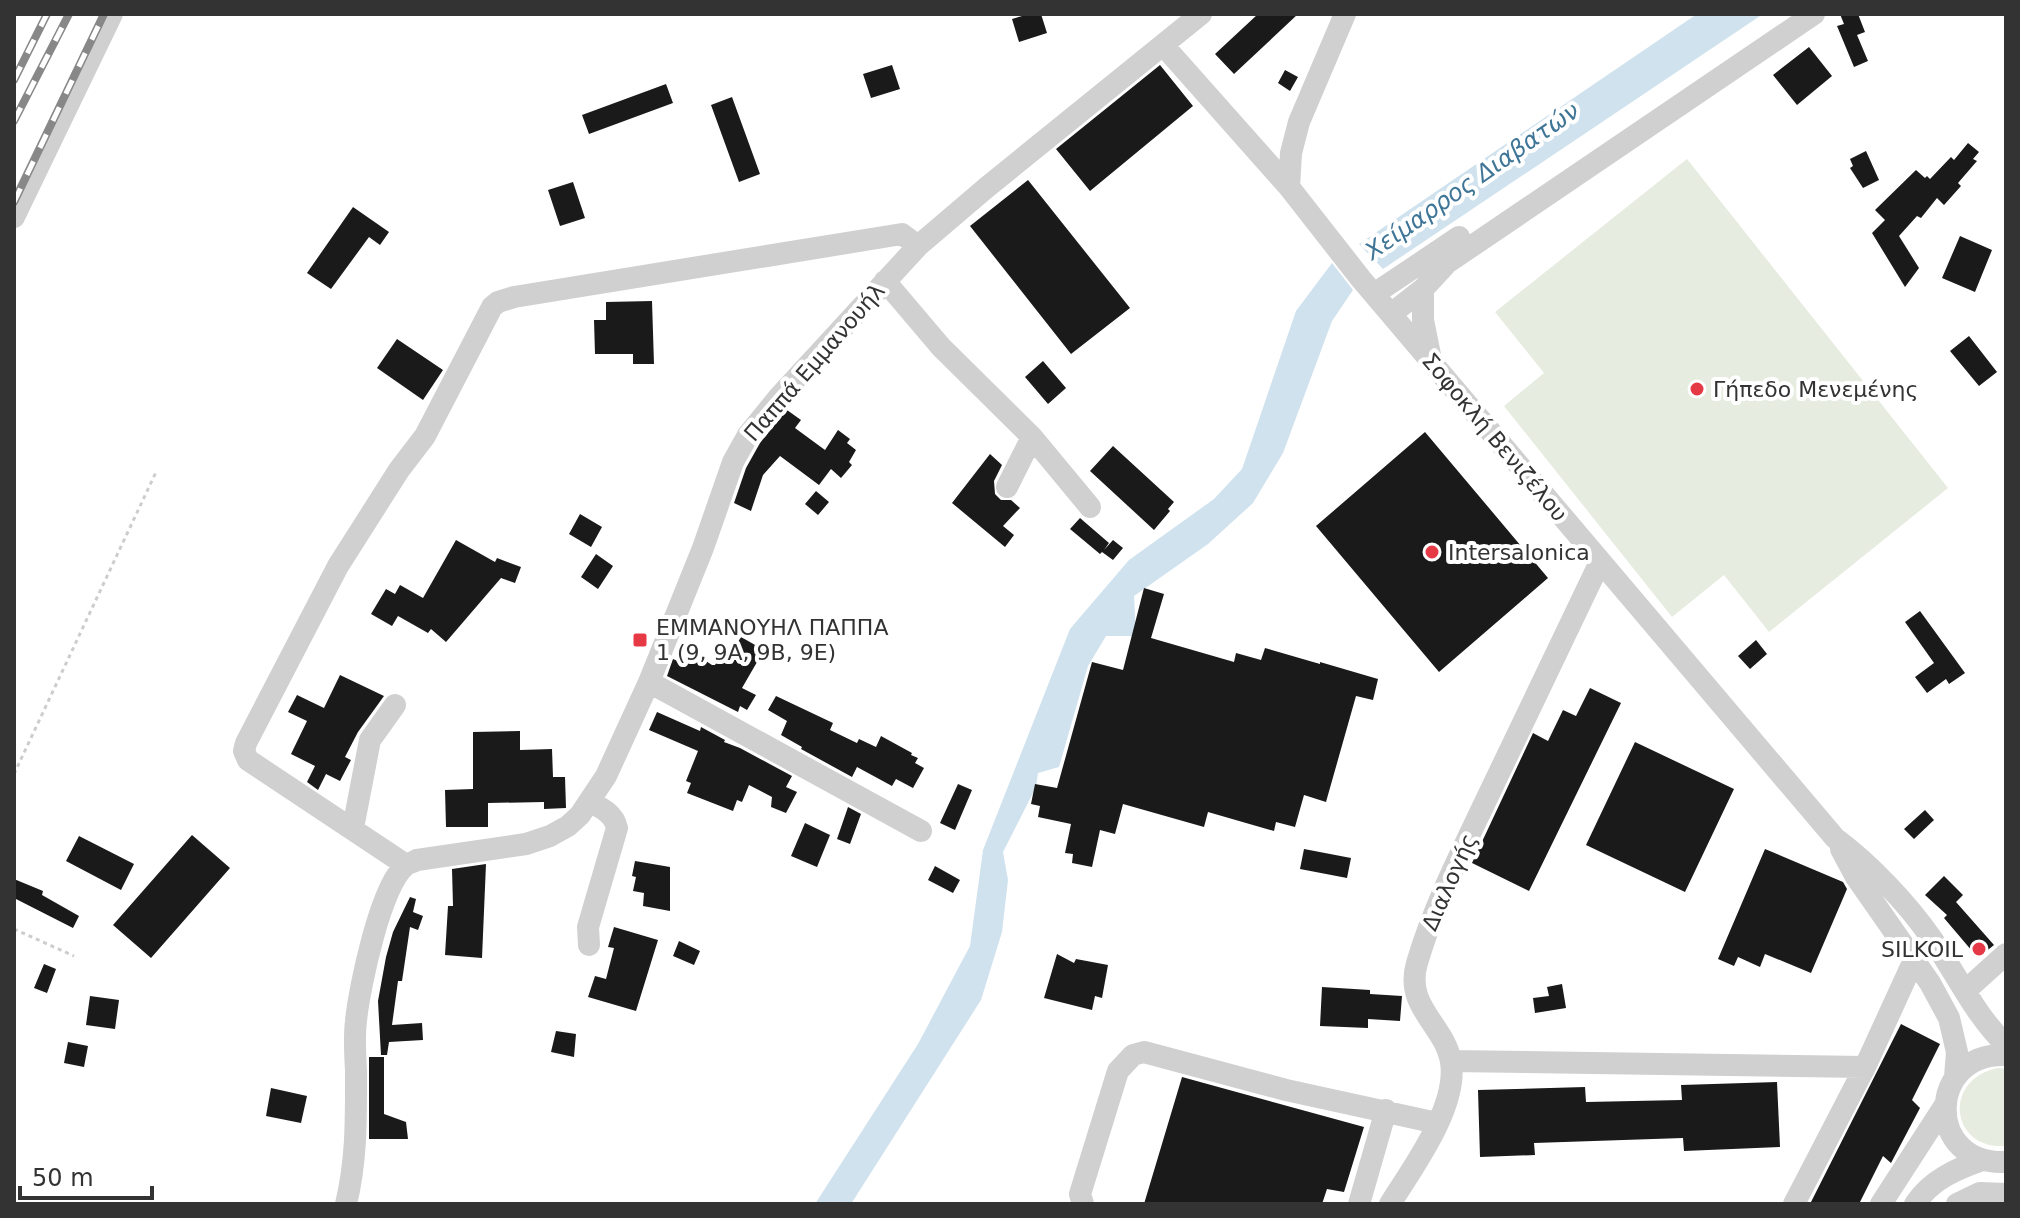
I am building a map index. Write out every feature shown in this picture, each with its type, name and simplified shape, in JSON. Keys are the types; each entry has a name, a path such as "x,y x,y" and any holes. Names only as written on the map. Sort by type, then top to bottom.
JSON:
{"street":[{"path":"14,217 112,14"},
{"name":"Παππά Εμμανουήλ","path":"406,865 417,860 526,844 568,826 590,802 606,776 649,682 742,445 779,397 918,246 1201,14"},
{"path":"1289,187 1291,153 1299,122 1345,14"},
{"path":"1368,287 1788,14"},
{"path":"1391,314 1423,289 1447,263 1814,14"},
{"name":"Σοφοκλή Βενιζέλου","path":"1163,45 1289,187 1368,287 1835,838 1869,866 1931,937 1989,1028 2006,1045"},
{"path":"346,1204 356,1143 355,1024 360,993 383,906 395,878 406,865 248,760 244,751 320,599 392,481 425,436 472,350 488,313 498,302 514,297 902,234 918,246"},
{"path":"885,281 941,347 1032,437 1090,507"},
{"path":"1423,289 1423,320 1431,361"},
{"path":"1007,487 1032,437"},
{"name":"Διαλογής","path":"1451,1061 1416,994 1413,981 1416,964 1446,886 1600,562"},
{"path":"649,682 921,831"},
{"path":"353,828 370,740 395,705"},
{"path":"589,945 588,927 617,828 605,809 590,802"},
{"path":"1835,838 1856,877 1914,960 1949,1018 1957,1052 1955,1077"},
{"path":"1965,991 2006,954"},
{"path":"1794,1204 1865,1067 1914,960"},
{"path":"1083,1204 1080,1194 1118,1071 1133,1055 1144,1052 1286,1090 1437,1123"},
{"path":"2006,1055 1985,1056 1968,1064 1955,1077 1947,1094 1944,1113 1949,1131 1959,1146 1982,1160 2006,1162"},
{"path":"1390,1204 1437,1123 1452,1086 1451,1061 1865,1067"},
{"path":"1881,1204 1945,1105"},
{"path":"1359,1204 1386,1110"},
{"path":"1915,1204 1935,1182 1955,1169 1982,1160"},
{"path":"1957,1204 1980,1193 2006,1194"}],"path":[{"path":"14,773 157,470"},
{"path":"14,929 74,956"}],"shaded area":[{"name":"Γήπεδο Μενεμένης","path":"1687,159 1948,488 1769,632 1724,575 1672,617 1504,406 1544,373 1495,312"},
{"path":"1998,1068 2006,1069 2006,1146 1987,1144 1973,1137 1964,1126 1960,1113 1961,1099 1968,1085 1980,1075"}],"water":[{"name":"Χείμαρρος Διαβατών","path":"1697,14 1763,14 1383,269 1359,244"},
{"path":"1332,263 1353,290 1332,321 1283,453 1253,503 1208,544 1134,596 1136,636 1106,636 1088,666 1059,767 1038,773 1036,787 1003,852 1008,880 1002,932 981,1000 851,1204 815,1204 918,1044 970,946 983,850 1070,629 1129,560 1214,499 1242,469 1296,311"}],"building":[{"path":"1041,14 1047,33 1019,42 1012,19"},
{"path":"1258,14 1298,14 1234,74 1215,54"},
{"path":"1840,14 1858,14 1865,32 1857,35 1868,61 1854,67 1837,26 1844,24"},
{"path":"1809,47 1832,76 1797,105 1773,75"},
{"path":"892,65 900,89 871,98 863,74"},
{"path":"1160,65 1193,106 1090,191 1056,149"},
{"path":"1285,70 1298,77 1290,91 1278,83"},
{"path":"666,84 673,103 589,134 582,115"},
{"path":"732,97 760,174 739,182 711,105"},
{"path":"1968,143 1979,152 1973,159 1977,161 1958,183 1961,186 1944,205 1937,198 1921,218 1917,216 1899,236 1919,268 1905,287 1872,233 1885,220 1875,210 1916,170 1930,179 1951,157 1954,160"},
{"path":"1866,151 1879,180 1863,188 1850,168 1853,166 1850,159"},
{"path":"1028,180 1130,308 1071,354 970,226"},
{"path":"573,182 585,218 560,226 548,190"},
{"path":"353,207 389,232 380,245 369,237 331,289 307,273"},
{"path":"1960,236 1992,250 1975,292 1942,278"},
{"path":"652,301 654,364 633,364 633,354 595,354 594,320 606,320 606,302"},
{"path":"1969,336 1997,372 1979,386 1950,351"},
{"path":"397,339 443,370 423,400 377,368"},
{"path":"1043,361 1066,388 1048,404 1025,377"},
{"path":"787,410 801,420 795,428 825,450 838,430 850,439 847,443 856,450 849,462 852,465 841,478 831,469 819,485 780,456 763,475 751,511 734,503 746,468 760,443"},
{"name":"Intersalonica","path":"1425,432 1548,578 1439,672 1316,526"},
{"path":"1113,446 1174,502 1154,530 1090,471"},
{"path":"990,454 1002,465 994,481 995,494 1001,500 1011,500 1020,508 1003,526 1014,535 1005,547 952,503"},
{"path":"816,491 829,502 818,515 805,504"},
{"path":"580,514 602,527 591,547 569,534"},
{"path":"1080,518 1109,543 1104,550 1113,540 1123,548 1113,560 1102,552 1100,554 1070,529"},
{"path":"456,540 495,562 497,558 521,567 515,583 501,578 446,642 431,629 428,633 398,616 392,626 371,614 386,589 395,594 400,585 423,598"},
{"path":"596,554 613,566 598,589 581,577"},
{"path":"1144,588 1164,594 1151,638 1234,662 1236,653 1261,660 1265,648 1320,662 1378,679 1373,700 1356,696 1326,802 1304,795 1295,827 1276,822 1274,831 1208,812 1204,827 1123,804 1115,834 1100,830 1092,867 1072,863 1073,854 1065,853 1071,824 1038,817 1040,806 1031,804 1035,784 1057,788 1092,662 1123,670"},
{"path":"1920,611 1965,673 1949,684 1946,679 1927,693 1915,677 1934,663 1905,622"},
{"path":"741,637 764,650 742,688 756,695 747,710 740,706 738,712 667,676 673,659 680,662 687,649 701,661 703,659 715,665 720,656 727,660"},
{"path":"1756,640 1767,654 1750,669 1738,656"},
{"path":"340,675 384,696 358,732 345,757 351,760 340,781 326,774 318,790 307,782 315,766 291,754 307,721 288,712 297,695 324,708"},
{"path":"1590,688 1621,703 1529,891 1472,863 1533,733 1548,741 1563,710 1576,716"},
{"path":"776,696 833,723 830,730 857,743 859,739 876,747 881,736 912,753 918,758 915,763 924,768 913,788 896,779 892,786 857,767 852,777 801,749 781,735 787,721 768,710"},
{"path":"657,712 700,731 701,727 792,776 786,787 797,792 786,813 771,807 772,797 749,785 742,802 737,800 733,811 687,793 691,783 686,781 698,751 649,730"},
{"path":"520,731 520,750 552,749 553,777 565,777 566,808 544,809 544,802 488,803 488,827 446,827 445,790 473,789 473,732"},
{"path":"1635,742 1734,789 1685,892 1586,845"},
{"path":"958,784 972,790 955,830 940,823"},
{"path":"848,807 861,814 850,844 837,839"},
{"path":"1925,810 1934,820 1914,839 1904,829"},
{"path":"805,823 830,835 817,867 791,856"},
{"path":"192,835 230,868 151,958 113,925"},
{"path":"79,836 134,864 121,890 66,861"},
{"path":"1304,849 1351,858 1347,878 1300,869"},
{"path":"1765,849 1843,882 1847,889 1811,973 1765,954 1760,967 1738,957 1734,966 1718,959"},
{"path":"635,861 670,867 670,911 643,906 644,893 633,891"},
{"path":"486,864 482,958 445,955 448,906 453,906 452,869"},
{"path":"935,866 960,880 953,893 928,880"},
{"path":"1944,876 1963,895 1956,902 1994,945 1978,958 1944,918 1947,915 1925,895"},
{"path":"14,879 43,891 42,895 79,916 73,928 14,898"},
{"path":"410,897 416,899 413,912 423,916 418,930 410,927 392,1025 422,1023 423,1040 389,1042 387,1055 381,1055 378,1001 386,957 393,932"},
{"path":"614,927 658,940 636,1011 588,997 595,976 606,979 614,948 608,947"},
{"path":"679,941 700,951 694,965 673,956"},
{"path":"1057,954 1074,963 1076,959 1108,965 1102,998 1095,996 1092,1010 1044,998"},
{"path":"44,964 56,969 47,993 34,988"},
{"path":"1562,984 1566,1008 1535,1013 1533,998 1549,996 1547,987"},
{"path":"1322,987 1402,996 1400,1021 1368,1019 1368,1028 1320,1026"},
{"path":"90,996 119,1000 115,1029 86,1025"},
{"path":"1901,1024 1940,1044 1912,1100 1920,1108 1891,1163 1883,1156 1859,1204 1810,1204"},
{"path":"556,1031 576,1034 574,1057 551,1052"},
{"path":"68,1042 88,1046 84,1067 64,1063"},
{"path":"369,1057 384,1057 384,1114 406,1122 408,1139 369,1139"},
{"path":"1182,1077 1364,1127 1344,1192 1327,1189 1322,1204 1144,1204"},
{"path":"1777,1082 1780,1147 1684,1151 1683,1138 1534,1143 1535,1155 1480,1157 1478,1090 1585,1087 1586,1102 1682,1100 1681,1085"},
{"path":"271,1088 307,1096 301,1123 266,1116"}],"railway":[{"path":"14,80 47,14"},
{"path":"14,121 69,14"},
{"path":"14,202 104,14"}],"place":[{"name":"Γήπεδο Μενεμένης","path":"1697,389"},
{"name":"Intersalonica","path":"1432,552"},
{"name":"ΕΜΜΑΝΟΥΗΛ ΠΑΠΠΑ 1 (9, 9Α, 9Β, 9Ε)","path":"640,640"},
{"name":"SILKOIL","path":"1979,949"}]}
